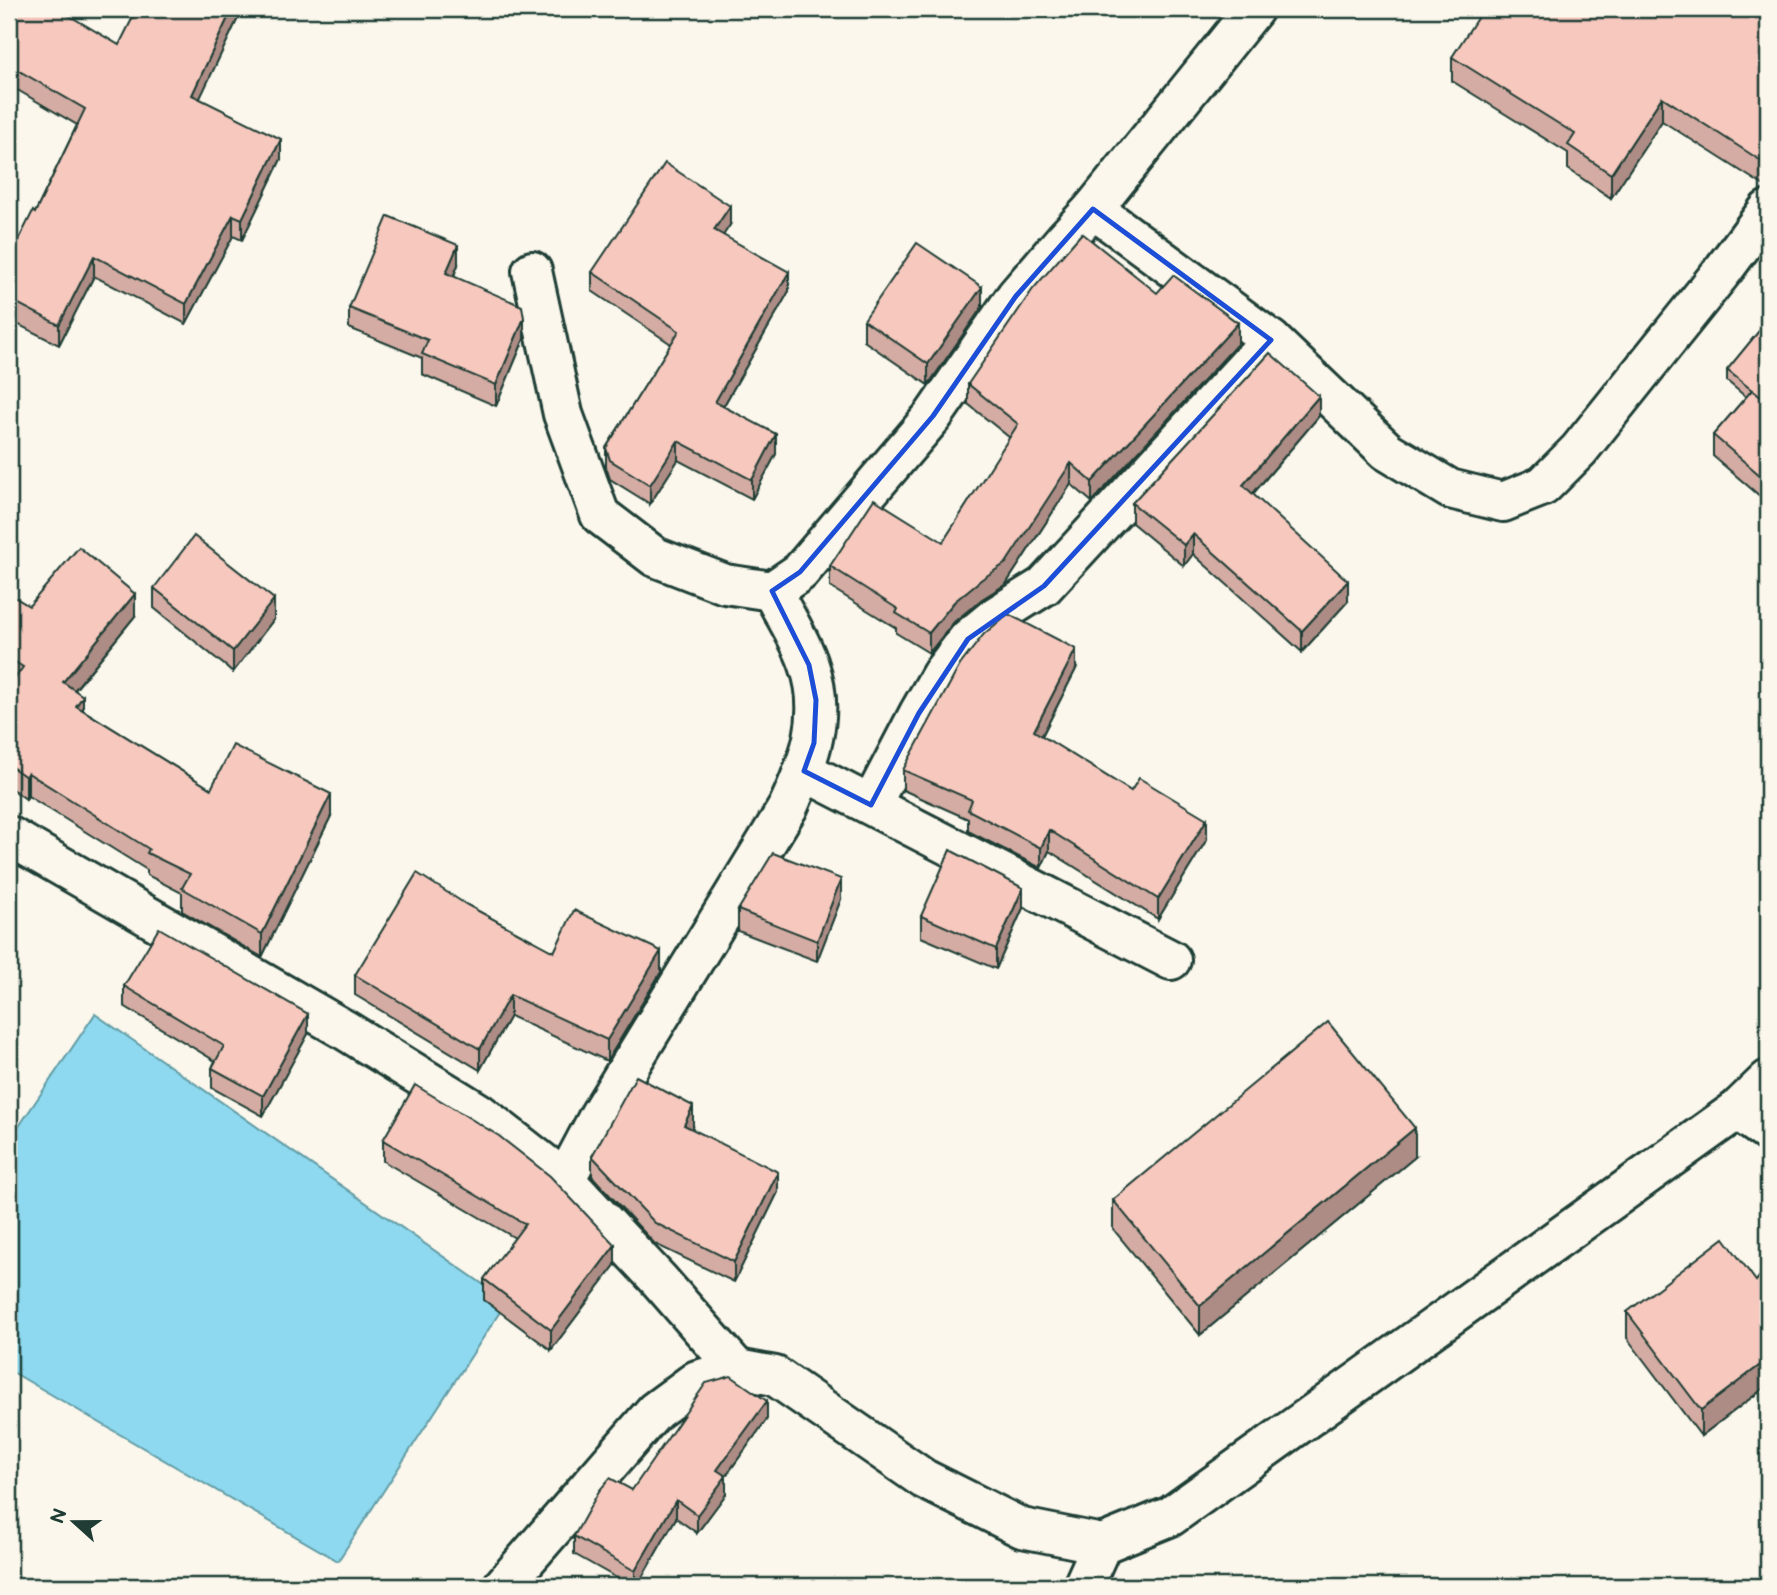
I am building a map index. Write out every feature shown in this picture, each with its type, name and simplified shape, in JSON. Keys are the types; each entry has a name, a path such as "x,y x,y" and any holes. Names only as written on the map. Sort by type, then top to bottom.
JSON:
{"street":[{"path":"532,271 563,414 600,515 655,556 725,583 772,591 800,572 933,416 1016,296 1093,209 1254,9"},
{"path":"1093,209 1271,340 1387,451 1450,489 1503,502 1543,486 1579,450 1768,210"},
{"path":"871,805 924,703 942,673 968,639 1044,586 1271,340"},
{"path":"565,1180 600,1114 788,807 814,743 816,700 809,665 772,591"},
{"path":"804,771 1171,960"},
{"path":"9,836 345,1030 480,1112 565,1180 659,1280 737,1369"},
{"path":"503,1586 655,1411 697,1380 737,1369 775,1376 924,1479 1021,1528 1102,1544 1171,1516 1738,1110 1768,1080"},
{"path":"1738,1110 1768,1132"},
{"path":"1083,1586 1102,1544"}],"highlighted area":[{"path":"1093,209 1271,340 1044,586 968,639 919,713 871,805 804,771 814,743 816,700 809,665 772,591 800,572 933,416 1016,296"}],"water":[{"path":"95,1014 507,1301 338,1561 9,1370 9,1141"}],"building":[{"path":"9,9 58,9 119,45 137,9 232,9 192,95 281,139 242,219 233,215 186,304 94,256 59,325 9,299 9,259 33,211 35,213 85,109 9,65"},
{"path":"1483,9 1768,9 1768,161 1766,164 1662,97 1611,174 1568,145 1575,134 1452,57"},
{"path":"665,163 730,206 714,230 789,272 715,402 776,434 752,480 678,441 650,485 610,460 606,448 679,331 592,272"},
{"path":"388,216 458,245 446,273 522,306 524,318 496,385 422,354 428,340 349,308"},
{"path":"1082,233 1157,293 1173,275 1238,323 1092,482 1071,463 1006,563 954,602 929,633 896,613 898,609 830,566 874,499 943,542 1018,424 968,384 1033,289"},
{"path":"917,243 982,287 928,364 864,320"},
{"path":"1768,320 1768,403 1727,370"},
{"path":"1270,353 1319,396 1243,485 1348,581 1302,631 1193,534 1184,545 1132,503"},
{"path":"1752,390 1768,403 1768,482 1713,435"},
{"path":"194,536 274,599 233,651 154,588"},
{"path":"79,547 135,594 63,682 83,696 76,706 211,789 233,745 331,794 262,934 182,888 190,874 147,853 149,849 28,773 26,777 9,765 9,687 23,667 9,658 9,594 29,606"},
{"path":"1008,614 1076,649 1034,731 1131,791 1139,778 1207,819 1158,899 1049,830 1041,848 968,810 972,800 903,770 960,665 984,634"},
{"path":"950,850 1023,888 996,949 921,916"},
{"path":"773,853 841,879 817,941 738,910"},
{"path":"417,873 467,905 554,952 574,910 661,951 607,1040 510,995 480,1049 355,975"},
{"path":"159,928 308,1014 263,1096 212,1068 224,1046 124,986"},
{"path":"1328,1022 1415,1128 1200,1306 1113,1200"},
{"path":"636,1076 693,1106 684,1125 778,1172 734,1262 655,1223 592,1156"},
{"path":"415,1085 499,1136 550,1176 615,1245 551,1330 484,1279 525,1224 383,1140"},
{"path":"1724,1238 1756,1281 1768,1266 1768,1359 1701,1410 1627,1312"},
{"path":"731,1376 767,1401 717,1470 726,1476 697,1515 676,1500 635,1571 574,1536 599,1491 610,1478 632,1490 706,1383"}]}
